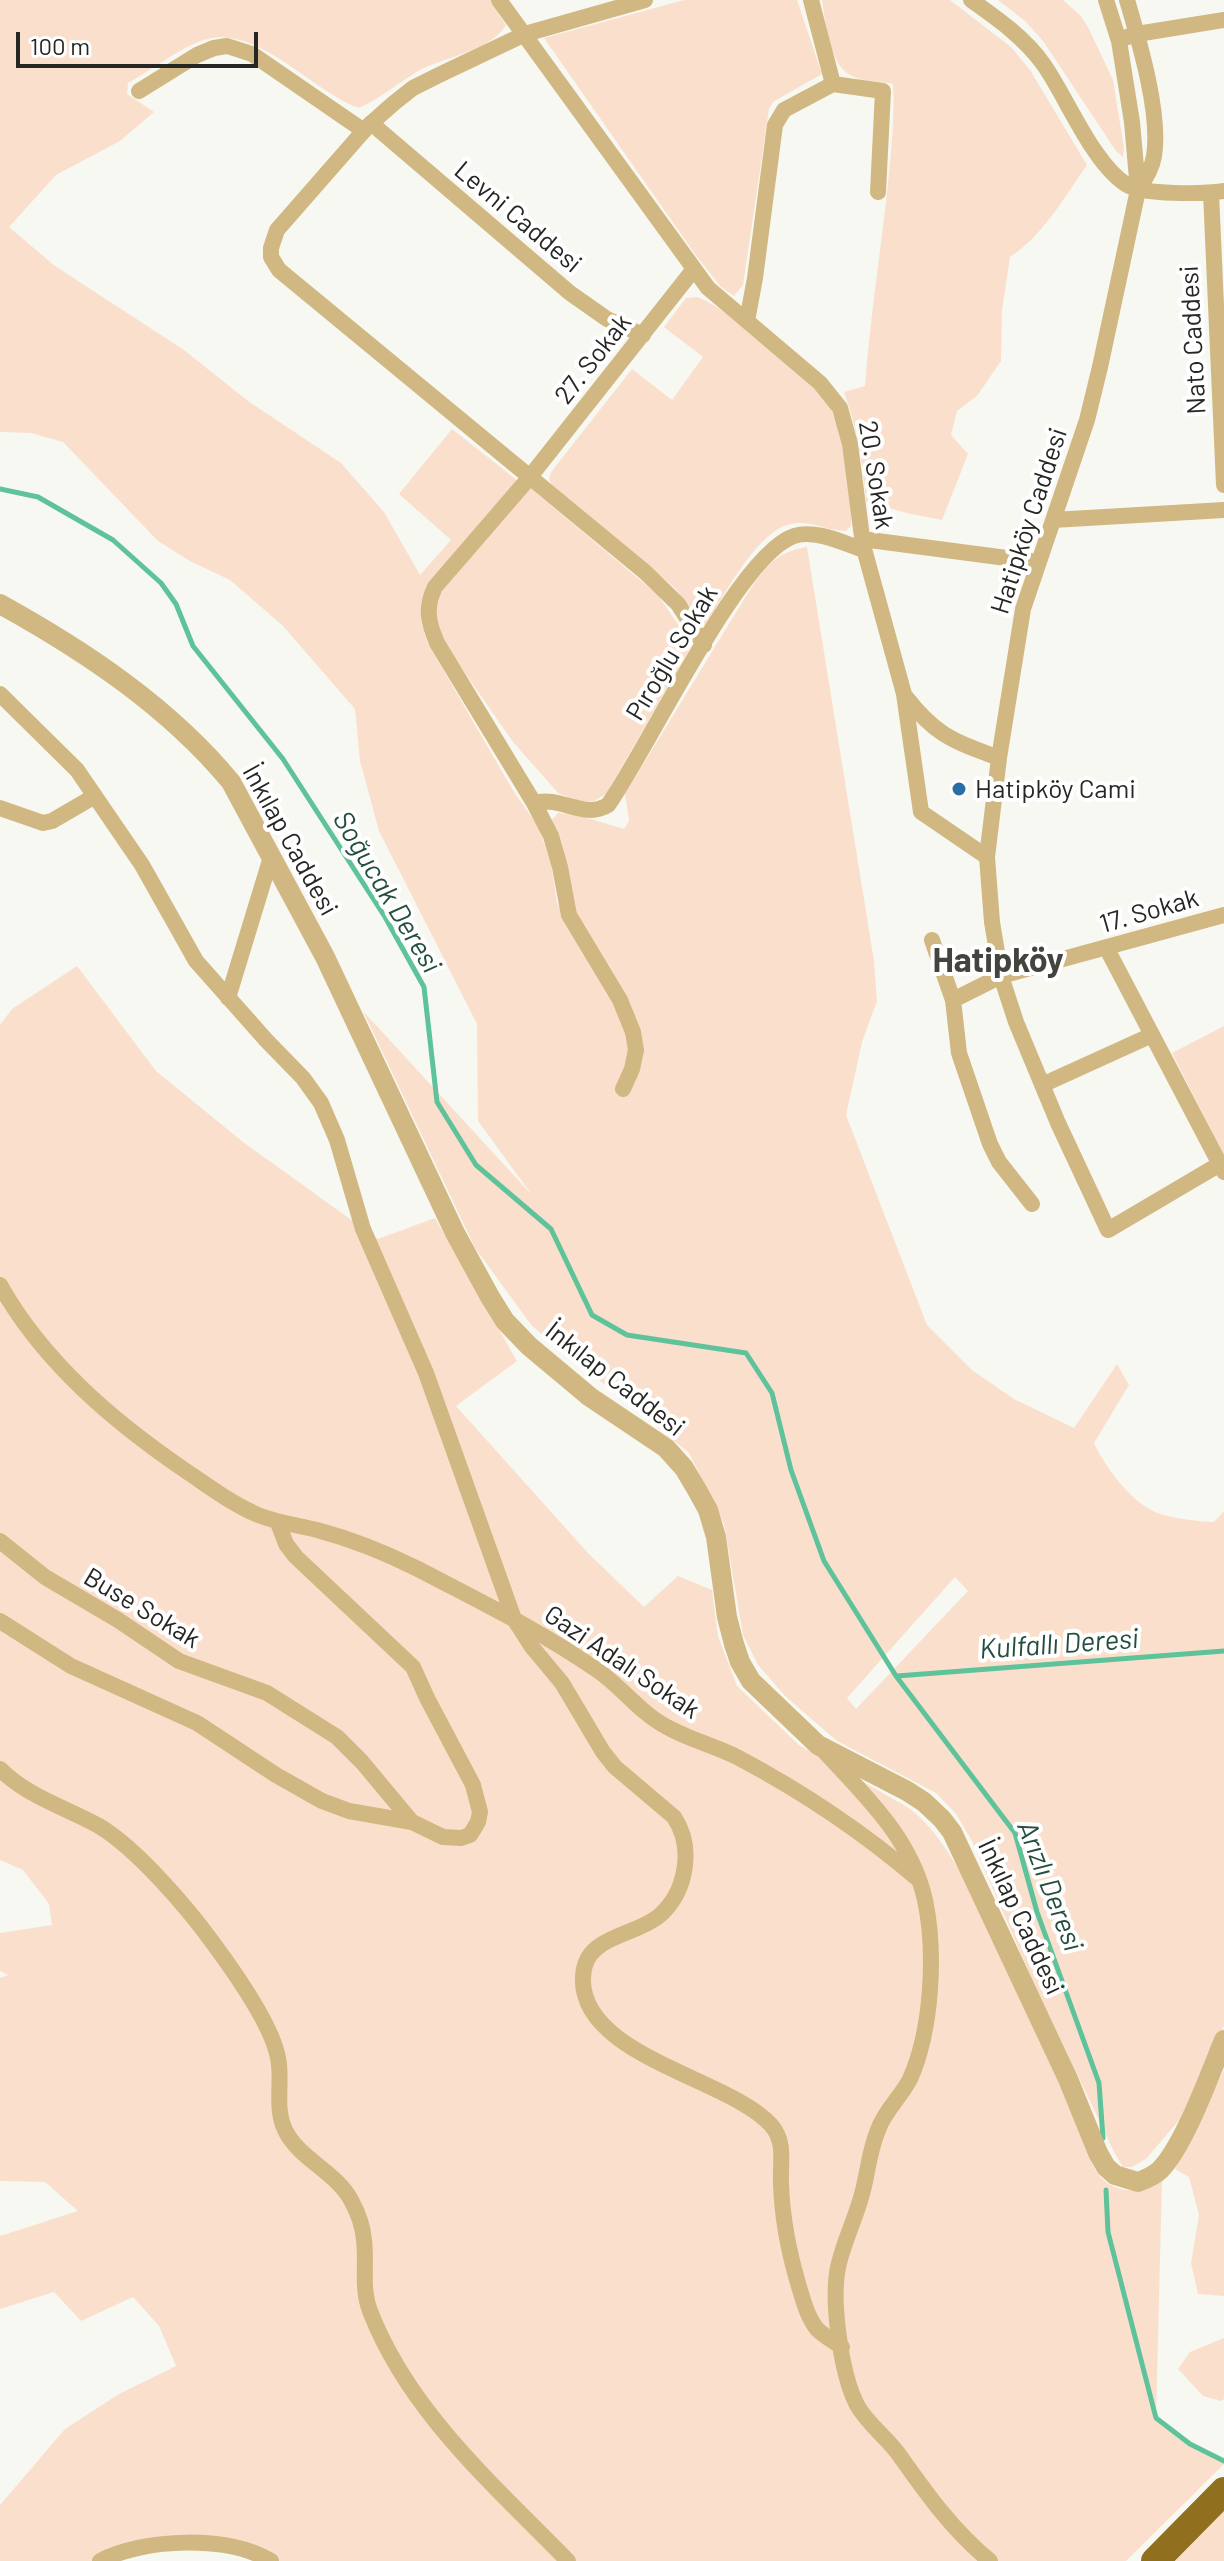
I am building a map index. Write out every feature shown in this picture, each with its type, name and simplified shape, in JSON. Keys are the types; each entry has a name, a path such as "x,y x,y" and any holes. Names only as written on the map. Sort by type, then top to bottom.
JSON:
{"highway":[{"path":"1155,2561 1224,2491"}],"street":[{"name":"20. Sokak","path":"499,0 708,288 820,383 840,408 850,444 863,544 904,694 921,812 987,857"},
{"path":"645,0 525,34 413,88 367,127 277,230 271,257 279,270 661,587 678,604 704,645"},
{"path":"811,0 833,84"},
{"path":"971,0 1027,44 1044,65 1112,172 1138,190 1218,192"},
{"path":"1106,0 1119,41 1132,122 1138,190"},
{"path":"1127,0 1137,34 1155,131 1152,165 1138,190"},
{"path":"1119,41 1137,34 1224,20"},
{"name":"Levni Caddesi","path":"139,91 197,55 227,46 252,54 367,127 570,293 607,319 643,335"},
{"path":"747,321 775,125 784,110 833,84 883,91 878,192"},
{"name":"Hatipköy Caddesi","path":"1138,190 1087,420 1023,609 987,857 992,922 1001,976 1016,1022 1108,1230 1222,1168"},
{"name":"Nato Caddesi","path":"1218,192 1224,485"},
{"name":"27. Sokak","path":"623,1089 636,1050 633,1032 620,1000 569,915 551,836 437,643 427,620 429,599 435,587 529,478 694,269"},
{"path":"1053,520 1224,510"},
{"name":"Pıroğlu Sokak","path":"534,803 552,801 591,811 608,805 739,587 765,556 785,540 796,535 818,535 863,544 1037,562"},
{"name":"İnkılap Caddesi","path":"0,604 85,655 145,698 214,761 231,782 325,957 455,1233 505,1321 558,1372 666,1448 684,1468 708,1510 716,1537 727,1617 740,1662 751,1681 818,1745 907,1791 942,1819 952,1832 1068,2079 1098,2153 1115,2175 1138,2182 1159,2171 1168,2160 1224,2040"},
{"path":"0,694 63,754 142,865 183,942 210,979 303,1078 321,1103 337,1140 363,1229 426,1373 514,1619 562,1683 603,1752 626,1778 674,1817 686,1843 681,1883 664,1910 643,1925 600,1945 592,1954 582,1979 589,2004 606,2028 624,2042 683,2076 750,2107 773,2126 782,2146 782,2209 792,2265 808,2314 817,2328 842,2347"},
{"path":"904,694 934,729 948,738 999,758"},
{"path":"0,808 43,823 95,796"},
{"path":"228,998 271,857"},
{"name":"17. Sokak","path":"953,1000 1001,976 1224,915"},
{"path":"932,940 953,1000 959,1053 990,1144 1007,1173 1032,1204"},
{"path":"1107,949 1222,1168"},
{"path":"1042,1085 1152,1035"},
{"name":"Gazi Adalı Sokak","path":"0,1285 36,1337 111,1416 224,1497 278,1523 314,1530 377,1551 514,1619 594,1668 658,1722 734,1755 777,1780 884,1850 919,1880"},
{"path":"0,1621 71,1666 197,1723 322,1801 349,1811 412,1822 443,1837 470,1835 480,1812 473,1785 431,1708 413,1667 296,1557 286,1544 278,1523"},
{"name":"Buse Sokak","path":"0,1541 45,1577 179,1661 267,1693 337,1737 412,1822"},
{"path":"818,1745 896,1831 919,1880 925,1901 931,1963 923,2031 911,2076 882,2119 873,2142 863,2191 838,2266 836,2296 842,2347 852,2394 865,2417 897,2451 922,2489 957,2530 990,2561"},
{"path":"0,1769 20,1787 98,1826 130,1849 214,1944 274,2043 280,2072 279,2110 284,2128 302,2152 343,2188 358,2215 364,2236 366,2299 390,2356 416,2397 438,2424 568,2561"},
{"path":"100,2561 138,2547 165,2543 232,2546 271,2561"}],"shaded area":[{"path":"0,0 491,0 506,25 499,34 478,47 418,71 359,108 260,48 239,40 219,37 189,46 128,83 127,94 154,112 120,141 56,175 9,227 55,266 184,350 248,401 341,463 384,512 420,575 451,540 399,494 452,429 518,481 423,597 421,621 427,642 514,792 538,826 551,863 557,903 608,992 641,1059 572,910 551,821 558,813 581,816 624,829 629,821 625,794 754,583 776,559 807,547 874,961 877,1001 862,1042 846,1115 927,1325 972,1370 1014,1399 1074,1428 1117,1364 1129,1385 1094,1443 1109,1469 1138,1501 1160,1514 1214,1522 1224,1511 1224,2025 1201,2082 1180,2119 1146,2159 1132,2167 1123,2167 1115,2154 1031,1977 972,1841 956,1814 936,1793 837,1741 786,1697 758,1665 743,1635 724,1524 689,1453 532,1326 475,1248 363,1011 532,1195 478,1121 477,1024 379,831 360,761 355,709 283,626 230,580 158,541 63,442 31,433 0,432","holes":["955,1577 968,1591 856,1709 847,1698"]},
{"path":"684,0 797,0 822,74 773,102 769,109 743,285 734,296 721,287 697,257 544,38"},
{"path":"822,0 950,0 1011,47 1030,70 1087,165 1043,227 1010,257 1002,311 1001,361 977,396 957,411 951,435 968,454 942,520 866,502 859,446 844,392 865,386 890,158 893,84 860,79 843,69 829,41"},
{"path":"998,0 1063,0 1081,16 1113,80 1123,157 1043,41 1025,21"},
{"path":"697,297 728,315 802,375 826,400 842,443 851,513 851,526 846,531 798,523 779,529 766,538 742,567 705,626 675,588 552,485 549,479 551,472 632,369 672,400 703,357 664,327 686,298"},
{"path":"529,487 658,595 692,645 606,794 594,801 581,801 559,794 513,742 436,627 436,610 441,593"},
{"path":"77,966 156,1071 243,1142 378,1239 435,1218 517,1361 456,1406 588,1553 644,1607 678,1576 712,1590 718,1636 737,1686 799,1745 909,1808 941,1842 980,1911 1061,2085 1094,2167 1106,2182 1120,2189 1141,2189 1162,2181 1156,2418 1190,2444 1224,2461 1224,2464 1126,2561 264,2561 263,2556 165,2543 100,2561 0,2561 0,2505 65,2429 119,2394 176,2366 159,2326 133,2297 81,2321 54,2292 0,2309 0,2236 78,2211 45,2182 0,2181 0,1978 8,1975 0,1971 0,1933 52,1925 49,1904 23,1870 0,1860 0,1025 12,1009"},
{"path":"1224,1026 1224,1155 1172,1053"},
{"path":"1224,2070 1224,2296 1198,2294 1191,2263 1199,2215 1189,2177 1175,2169"},
{"path":"1224,2338 1224,2399 1221,2401 1203,2396 1178,2369 1190,2352"},
{"path":"1224,2510 1224,2561 1173,2561"}],"waterway":[{"name":"Soğucak Deresi","path":"0,489 38,497 113,540 161,583 176,604 193,646 283,759 385,917 424,987 437,1102 476,1165 551,1229 592,1315 627,1335 746,1353 772,1393 791,1470 824,1561 896,1676 1015,1833 1037,1912 1099,2083 1103,2138"},
{"name":"Kulfallı Deresi","path":"897,1676 1224,1651"},
{"name":"Arızlı Deresi","path":"1106,2190 1108,2232 1156,2418 1190,2444 1224,2461"}],"place":[{"name":"Hatipköy Cami","path":"959,789"}],"district":[{"name":"Hatipköy","path":"998,961"}]}
